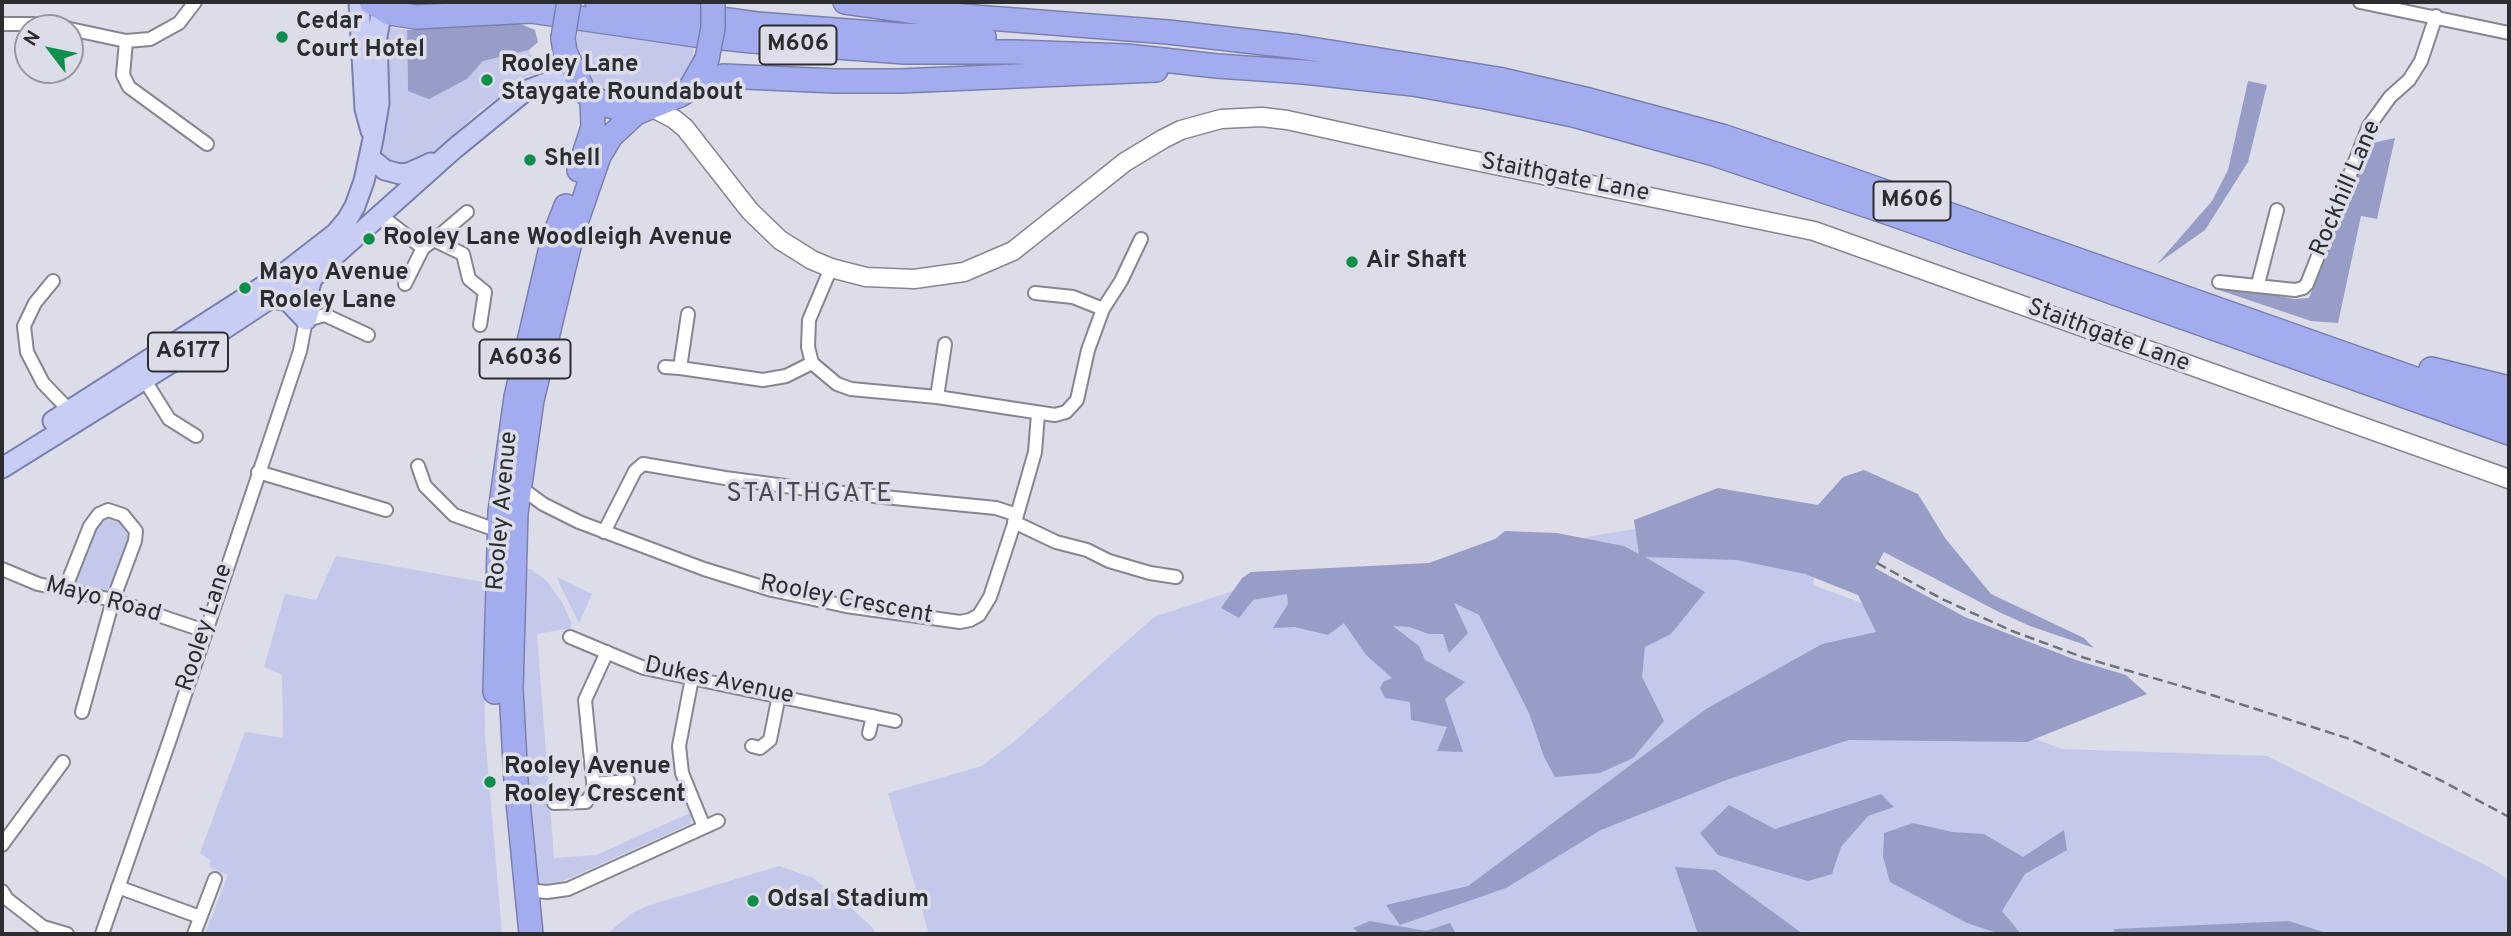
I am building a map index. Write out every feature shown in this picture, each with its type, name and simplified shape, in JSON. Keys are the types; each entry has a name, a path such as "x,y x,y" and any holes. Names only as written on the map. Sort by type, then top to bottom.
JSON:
{"highway":[{"path":"569,2 563,37 565,52 588,96"},
{"name":"M606","path":"597,2 757,24 886,34 1298,47"},
{"path":"689,89 707,59 713,28 713,2"},
{"name":"M606","path":"845,2 924,13 1168,32 1298,47 1498,79 1657,117 1843,177 2509,412"},
{"name":"M606","path":"380,4 401,15 436,17 531,11 695,35 810,46 905,52 1127,56 1304,72 1413,84 1573,115 1648,134 1879,210 2509,433"},
{"name":"M606","path":"689,89 723,76 900,81 1140,72 1217,66"},
{"name":"Rooley Avenue","path":"531,934 511,690 515,546 532,400 576,220 605,145 617,129 644,110 689,89"},
{"name":"A6177","path":"588,96 644,110"},
{"name":"Rooley Avenue","path":"515,934 495,690 499,531 516,397 553,239 593,127 588,96"},
{"name":"M606","path":"2305,340 2365,351 2457,377 2509,388"}],"main road":[{"path":"359,2 365,109 372,148 385,170 409,173 421,169 454,149"},
{"name":"A6177","path":"2,468 272,298 329,250 336,233 355,206 372,148 379,103 377,36 380,4"},
{"name":"A6177","path":"2,453 287,271 329,250 374,221 454,149 525,91 551,81 568,83 588,96"},
{"path":"272,298 288,301 306,320 309,312 308,292 329,250"}],"street":[{"path":"84,31 126,41 150,39 172,29 187,15 195,2"},
{"path":"2360,2 2509,33"},
{"name":"Rockhill Lane","path":"2219,282 2259,284 2295,290 2307,284 2369,126 2390,97 2409,80 2421,61 2436,16"},
{"path":"126,41 123,75 129,87 207,144"},
{"path":"685,128 689,89"},
{"name":"Staithgate Lane","path":"644,110 674,119 685,128 731,189 767,229 796,250 831,268 866,276 914,279 964,272 1013,251 1125,162 1181,130 1222,119 1262,117 1287,120 1814,231 2509,479"},
{"path":"2259,284 2277,210"},
{"path":"405,284 423,248 467,212"},
{"path":"374,221 423,248"},
{"path":"831,268 809,320 807,347 812,363 837,384 851,389 937,397 1055,415 1066,412 1077,400 1088,350 1103,309 1121,281 1141,239"},
{"path":"434,240 463,254 469,279 485,292 480,325"},
{"path":"53,281 35,303 24,326 27,352 43,383 69,410"},
{"path":"1035,293 1073,297 1103,309"},
{"path":"680,368 688,314"},
{"path":"306,320 325,315 368,335"},
{"name":"Rooley Lane","path":"102,934 151,798 300,351 306,320"},
{"path":"937,397 945,344"},
{"path":"665,367 763,380 786,376 812,363"},
{"path":"144,379 169,419 196,436"},
{"name":"Rooley Crescent","path":"520,487 543,503 604,532 704,569 772,590 846,606 960,622 979,615 986,606 1035,453 1038,414"},
{"path":"604,532 635,471 643,464 823,491 996,508 1056,542 1087,550 1109,561 1150,573 1177,577"},
{"path":"418,467 425,486 454,515 499,531"},
{"path":"258,472 386,510"},
{"path":"65,589 90,526 99,514 108,510 117,511 136,531 135,541 113,600 82,712"},
{"name":"Mayo Road","path":"2,569 38,584 113,600 205,631"},
{"name":"Dukes Avenue","path":"570,637 644,668 895,721"},
{"path":"554,803 586,802 594,791 585,700 607,652"},
{"path":"692,678 679,746 682,773 704,827"},
{"path":"752,746 760,748 770,740 779,695"},
{"path":"869,733 873,716"},
{"path":"2,845 62,762"},
{"path":"594,784 628,781"},
{"path":"526,890 547,892 568,889 718,821"},
{"path":"194,934 215,879"},
{"path":"118,887 200,917"},
{"path":"2,891 41,931 67,934"}],"shaded area":[{"path":"518,23 535,30 538,42 529,50 483,61 467,79 429,99 408,91 407,30"},
{"path":"384,27 407,30 408,90 467,79 483,61 529,50 541,73 527,76 477,113 429,158 412,166 393,166 379,155"},
{"path":"578,28 694,46 692,63 681,79 646,92 628,96 610,95 588,82 576,55"},
{"path":"2248,81 2267,85 2248,162 2205,230 2157,264 2212,201 2228,170"},
{"path":"2395,138 2377,219 2361,216 2338,323 2311,321 2219,290 2214,283 2294,299 2309,298 2368,144"},
{"path":"1864,470 1918,494 1945,538 1991,594 2084,638 2094,648 2030,626 1999,612 1884,552 1875,568 1965,617 2076,660 2126,675 2147,694 2027,742 1849,740 1729,779 1601,830 1506,888 1400,925 1386,905 1468,886 1706,709 1822,644 1876,632 1858,595 1805,574 1737,560 1645,557 1705,592 1671,634 1645,647 1642,677 1664,721 1633,758 1600,773 1555,777 1544,757 1529,713 1479,615 1454,603 1468,633 1449,653 1443,634 1429,634 1409,627 1393,626 1419,646 1425,660 1465,682 1445,699 1463,752 1437,751 1447,727 1411,720 1410,702 1385,698 1380,688 1383,682 1392,678 1366,655 1344,623 1328,635 1295,627 1273,628 1288,604 1287,594 1253,600 1239,618 1221,608 1242,578 1251,572 1429,563 1495,539 1505,531 1557,533 1624,546 1639,554 1634,520 1718,488 1818,505 1843,477"},
{"path":"1655,514 1819,545 1813,585 1870,606 1884,635 1600,820 1790,740 1976,716 2062,749 2267,756 2489,867 2509,880 2509,934 929,934 888,793 982,766 1016,740 1154,617 1251,585 1335,577 1549,548 1591,536 1635,529"},
{"path":"113,515 126,524 132,536 111,588 108,591 75,584 73,581 92,530 102,517"},
{"path":"336,556 484,582 485,734 502,934 205,934 228,875 209,867 211,861 200,853 245,732 283,738 282,675 264,667 285,594 316,600"},
{"path":"523,569 530,569 546,580 562,602 571,622 571,628 537,634 554,858 596,855 692,812 690,824 563,881 545,884 538,883 535,879 521,732 520,653 526,613"},
{"path":"557,577 592,594 579,623 561,587"},
{"path":"1881,794 1894,807 1868,816 1841,847 1832,874 1808,881 1718,855 1700,833 1729,805 1775,829"},
{"path":"1913,823 1952,832 1984,834 2023,857 2064,830 2067,850 2025,874 2002,911 2021,934 2000,934 1967,923 1890,882 1883,857 1884,833"},
{"name":"Odsal Stadium","path":"779,866 813,878 841,899 873,928 875,934 607,934 632,913 647,906"},
{"path":"1675,867 1715,870 1803,934 1698,934"},
{"path":"1370,921 1426,931 1450,923 1456,934 1360,934 1353,928"},
{"path":"2289,921 2329,934 2115,934 2114,929"}],"railway":[{"path":"1877,563 1942,599 2012,631 2085,658 2350,739 2442,781 2509,817"}],"place":[{"name":"Cedar Court Hotel","path":"282,37"},
{"name":"Rooley Lane Staygate Roundabout","path":"487,80"},
{"name":"Shell","path":"530,160"},
{"name":"Rooley Lane Woodleigh Avenue","path":"369,239"},
{"name":"Air Shaft","path":"1352,262"},
{"name":"Mayo Avenue Rooley Lane","path":"245,288"},
{"name":"Rooley Avenue Rooley Crescent","path":"490,782"},
{"name":"Odsal Stadium","path":"753,901"}],"district":[{"name":"STAITHGATE","path":"810,496"}]}
